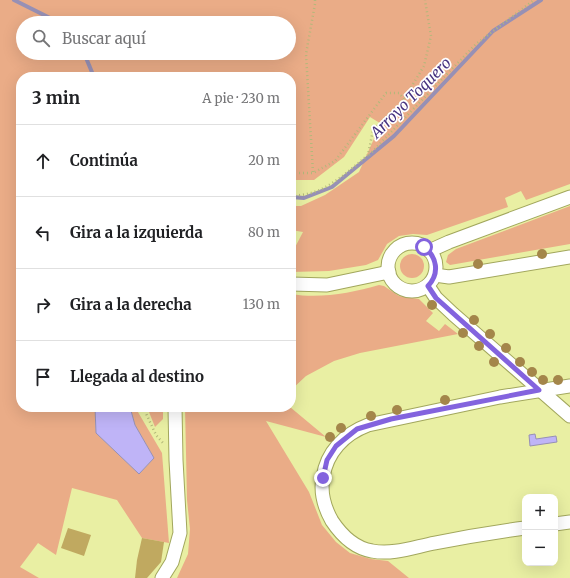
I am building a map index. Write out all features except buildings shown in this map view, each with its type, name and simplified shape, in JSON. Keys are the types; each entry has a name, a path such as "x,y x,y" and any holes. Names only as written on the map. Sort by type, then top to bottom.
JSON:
{"street":[{"path":"429,251 570,196"},
{"path":"570,257 432,280 421,290 414,291 405,290 398,286 389,272 388,265 393,252 404,245 418,244 429,251 436,263 432,280 436,298 570,416"},
{"path":"296,284 326,285 389,272"},
{"path":"522,528 435,543 397,552 384,553 358,547 340,533 329,516 322,498 323,478 327,460 336,446 357,429 391,419 539,390 570,386"},
{"path":"162,578 172,562 180,532 175,412"},
{"path":"558,524 570,522"}],"path":[{"path":"313,173 306,54 315,0"},
{"path":"368,155 373,130 404,99 424,66 431,36 425,0"},
{"path":"296,195 316,192 336,181 368,155 476,44 534,0"},
{"path":"296,173 313,173 335,161 386,93 399,93 404,99"},
{"path":"145,412 156,435 176,460"}],"shaded area":[{"path":"0,0 570,0 570,184 526,200 521,191 505,198 508,207 427,235 413,234 399,236 387,244 378,260 366,265 329,271 296,272 296,245 303,232 296,231 296,206 301,206 325,195 359,172 377,132 383,125 370,117 344,157 314,180 296,180 296,72 16,72 16,412 95,412 96,433 139,474 154,458 135,425 131,412 138,412 162,453 169,543 142,538 117,500 72,488 56,555 38,543 20,567 39,578 0,578"},
{"path":"570,206 570,244 450,265 446,262 448,255 456,249"},
{"path":"412,254 421,257 424,266 421,275 412,278 403,275 400,266 403,257"},
{"path":"379,285 384,286 399,296 419,299 433,313 426,321 439,331 445,324 458,334 360,353 334,361 306,376 296,385 296,294 313,296 358,290"},
{"path":"95,412 131,412 135,425 154,458 139,474 96,433"},
{"path":"149,412 163,412 163,419 155,427"},
{"path":"185,412 296,412 326,437 266,421 309,492 322,525 336,542 350,553 371,559 388,561 409,578 177,578 188,554 190,529 187,500"},
{"path":"535,434 536,439 556,436 557,442 530,446 529,435"}],"waterway":[{"path":"14,0 46,16"},
{"name":"Arroyo Toquero","path":"296,197 304,198 332,187 394,136 493,31 541,0"},
{"path":"87,60 92,72"}],"route":[{"path":"323,478 327,460 336,446 357,429 391,419 539,390 436,298 428,286 434,279 436,263 434,257 424,247"}]}
